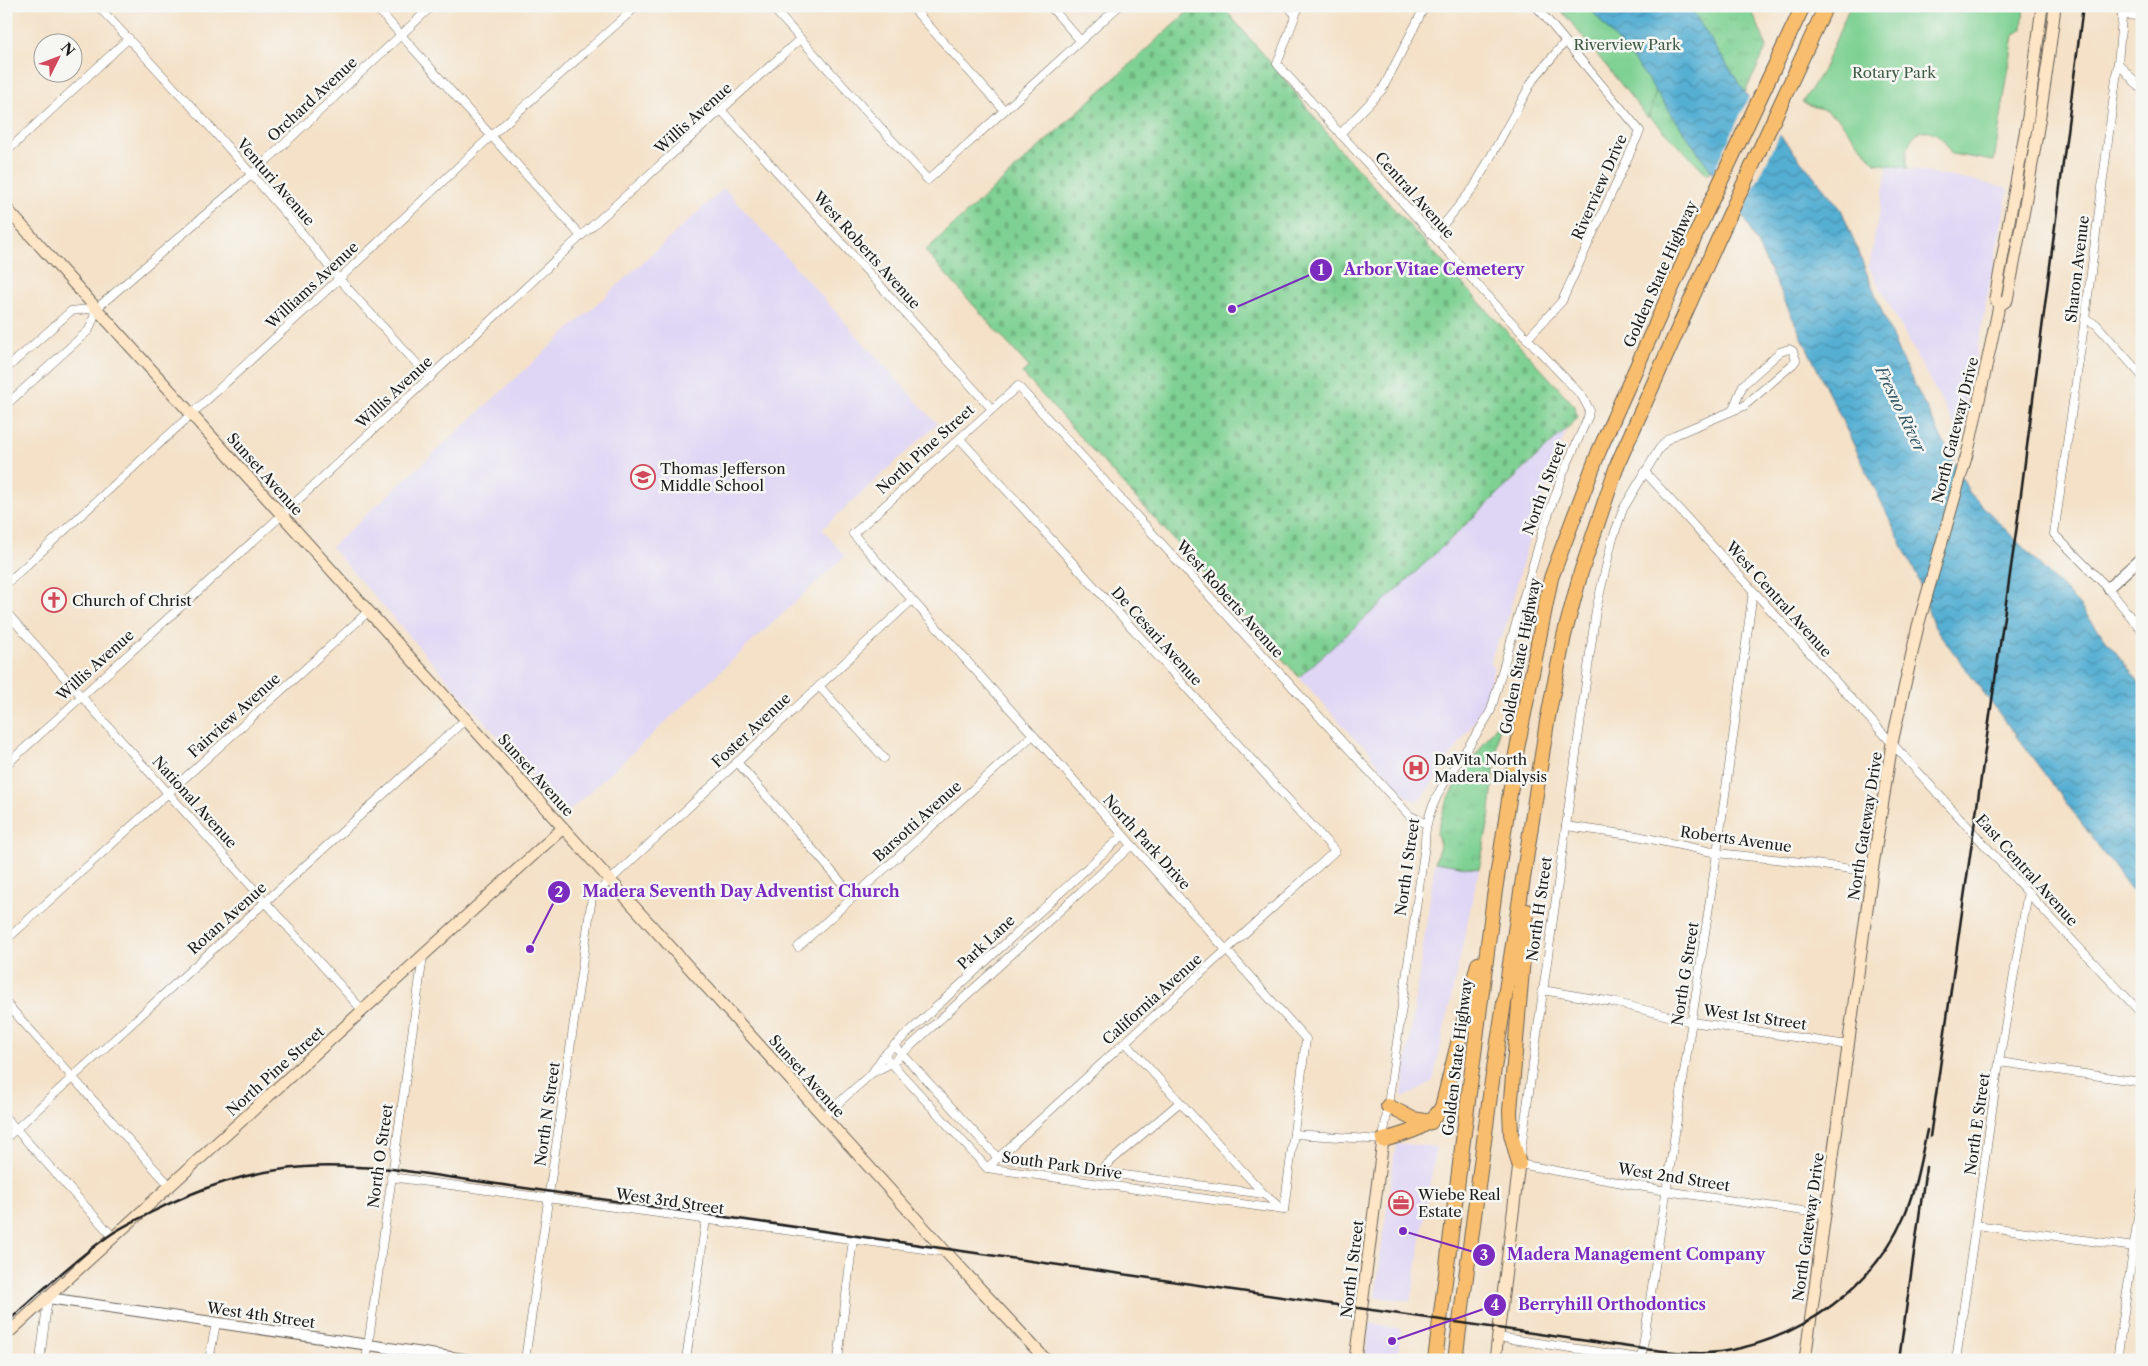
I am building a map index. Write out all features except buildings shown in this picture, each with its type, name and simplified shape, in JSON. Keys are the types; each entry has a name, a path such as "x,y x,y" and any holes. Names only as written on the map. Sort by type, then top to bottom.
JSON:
{"highway":[{"name":"Golden State Highway","path":"1434,1360 1494,897 1516,754 1551,578 1599,450 1701,223 1803,6"},
{"path":"1455,1360 1491,1088 1547,722 1564,636 1581,572 1618,463 1716,242 1826,6"},
{"path":"1519,1164 1511,1134 1510,1111 1537,794"},
{"path":"1383,1140 1418,1128 1431,1122 1438,1116 1446,1096 1494,897"},
{"path":"1388,1106 1413,1119 1431,1122"}],"main road":[{"name":"North Gateway Drive","path":"1805,1360 1872,872 1892,743 1918,626 1970,447 1999,306 1995,298 2028,117 2042,6"},
{"name":"North Gateway Drive","path":"1999,306 2007,300 2023,219 2049,58 2055,6"},
{"name":"Sunset Avenue","path":"7,209 563,828 1046,1360"},
{"name":"North Pine Street","path":"6,1335 563,828"},
{"name":"North I Street","path":"1355,1360 1383,1140"},
{"name":"North H Street","path":"1495,1360 1519,1164"}],"street":[{"name":"Venturi Avenue","path":"98,6 129,38 294,223 339,279 430,378"},
{"path":"375,6 580,236"},
{"name":"Orchard Avenue","path":"97,308 251,175 432,6"},
{"name":"Williams Avenue","path":"6,584 339,279 491,136 636,6"},
{"path":"771,6 928,180 1119,6"},
{"path":"911,6 1004,110"},
{"path":"1050,6 1080,40"},
{"path":"1288,6 1295,14"},
{"path":"1299,6 1277,64 1340,134 1382,90 1425,6"},
{"name":"Riverview Drive","path":"1527,339 1562,301 1640,130 1536,6"},
{"path":"2122,10 2138,16 2142,12"},
{"name":"Sharon Avenue","path":"2108,588 2054,534 2085,319 2118,63 2122,10"},
{"path":"6,152 129,38"},
{"name":"Willis Avenue","path":"6,765 282,515 580,236 722,111 800,39"},
{"path":"1434,236 1474,187 1533,80 1565,42"},
{"path":"2118,63 2142,90"},
{"name":"West Roberts Avenue","path":"722,111 992,408"},
{"name":"Central Avenue","path":"1340,134 1527,339 1582,396 1589,409"},
{"path":"6,369 71,311 97,308 88,330 6,405"},
{"path":"2085,319 2096,324 2142,376"},
{"name":"North H Street","path":"1519,1164 1596,610 1618,525 1632,491 1667,440 1732,411 1753,399 1793,364 1796,356 1793,351 1789,349 1780,352 1743,385 1732,411"},
{"name":"West Roberts Avenue","path":"1018,386 1409,815 1426,824"},
{"name":"North Pine Street","path":"853,534 1018,386"},
{"name":"North I Street","path":"1383,1140 1425,845 1426,824 1451,772 1484,724 1491,710 1543,530 1562,476 1588,417 1589,409"},
{"name":"De Cesari Avenue","path":"960,438 1335,851"},
{"name":"West Central Avenue","path":"1645,472 1892,743"},
{"name":"North Park Drive","path":"853,534 1306,1039 1284,1210"},
{"path":"2142,557 2108,588 2142,631"},
{"name":"North G Street","path":"1641,1359 1717,853 1753,592"},
{"name":"Foster Avenue","path":"610,880 912,600"},
{"name":"Fairview Avenue","path":"6,940 369,611"},
{"name":"National Avenue","path":"6,612 363,1011"},
{"path":"819,686 884,758"},
{"name":"Rotan Avenue","path":"6,1138 466,719"},
{"name":"Barsotti Avenue","path":"798,947 1033,735"},
{"name":"East Central Avenue","path":"1892,743 2142,1014"},
{"path":"737,762 854,897"},
{"name":"Roberts Avenue","path":"1566,826 1637,836 1717,853 1872,872"},
{"name":"Park Lane","path":"824,1116 872,1073 884,1055 894,1045 1123,835"},
{"name":"Park Lane","path":"872,1073 892,1063 1132,845"},
{"name":"California Avenue","path":"987,1168 1335,851"},
{"name":"North N Street","path":"525,1360 592,897 610,880"},
{"name":"North E Street","path":"1956,1360 1999,1062 2028,892"},
{"name":"North O Street","path":"366,1360 423,956"},
{"name":"West 1st Street","path":"1542,990 1613,1002 1692,1022 1848,1045"},
{"path":"6,1003 170,1186"},
{"path":"1125,1042 1264,1194 1284,1210"},
{"name":"South Park Drive","path":"894,1045 998,1158 1264,1194"},
{"name":"South Park Drive","path":"884,1055 987,1168 1284,1210"},
{"path":"1999,1062 2142,1082"},
{"path":"1098,1172 1179,1103"},
{"path":"6,1118 114,1238"},
{"path":"1294,1134 1383,1140"},
{"name":"West 2nd Street","path":"1519,1164 1666,1191 1824,1214"},
{"name":"West 3rd Street","path":"391,1177 946,1252"},
{"path":"2117,1360 2138,1248 2142,1190"},
{"path":"686,1360 706,1219"},
{"path":"1976,1225 2138,1248"},
{"path":"838,1360 853,1239"},
{"path":"40,1360 48,1298"},
{"name":"West 4th Street","path":"48,1298 470,1360"},
{"path":"210,1360 216,1323"},
{"path":"1497,1337 1653,1360"}],"shaded area":[{"path":"1888,165 2005,187 2008,191 1960,436 1869,267"},
{"name":"Thomas Jefferson Middle School","path":"724,188 937,424 822,529 845,556 566,814 331,547"},
{"path":"1567,428 1538,512 1532,516 1527,533 1529,539 1503,636 1498,639 1490,662 1494,667 1484,702 1478,716 1423,797 1415,801 1409,799 1371,757 1371,753 1363,743 1358,742 1299,677"},
{"path":"1435,862 1479,869 1433,1081 1403,1098 1402,1094"},
{"path":"1396,1143 1436,1147 1411,1301 1375,1297"},
{"path":"1370,1323 1401,1329 1397,1360 1365,1360"}],"green space":[{"path":"1194,6 1222,6 1286,81 1340,150 1573,404 1578,418 1403,584 1299,677 1022,373 1029,367 925,251"},
{"path":"1558,6 1750,6 1767,47 1731,121 1708,175 1650,117"},
{"name":"Riverview Park","path":"1558,6 1637,6 1656,91 1648,118"},
{"name":"Rotary Park","path":"1850,6 2024,6 2022,29 2014,35 1994,161 1951,154 1944,142 1936,134 1928,131 1920,132 1914,136 1909,144 1907,155 1908,168 1875,163 1837,117 1822,109 1802,103 1823,70"},
{"path":"1500,720 1489,820 1479,869 1435,862 1440,845 1437,833 1445,805 1459,780"}],"water":[{"name":"Fresno River","path":"1588,6 1689,6 1748,97 1841,209 1899,354 1969,492 2078,604 2139,682 2142,687 2142,904 1933,625 1917,576 1746,221 1639,67"}],"pier":[{"path":"1750,94 1781,132 1740,217 1712,176"}],"railway":[{"path":"1930,1137 2017,525 2083,6"},
{"path":"6,1323 57,1277 110,1235 188,1195 244,1176 264,1172 305,1167 338,1166 392,1169 1643,1349 1684,1353 1726,1351 1782,1334 1808,1321 1833,1305 1855,1286 1875,1264 1892,1240 1905,1214 1915,1183 1927,1130"},
{"path":"1899,1360 1926,1167"}],"place":[{"name":"Arbor Vitae Cemetery","path":"1232,309"},
{"name":"Thomas Jefferson Middle School","path":"643,477"},
{"name":"Church of Christ","path":"54,600"},
{"name":"DaVita North Madera Dialysis","path":"1416,768"},
{"name":"Madera Seventh Day Adventist Church","path":"530,949"},
{"name":"Wiebe Real Estate","path":"1401,1203"},
{"name":"Madera Management Company","path":"1403,1231"},
{"name":"Berryhill Orthodontics","path":"1392,1341"}]}
